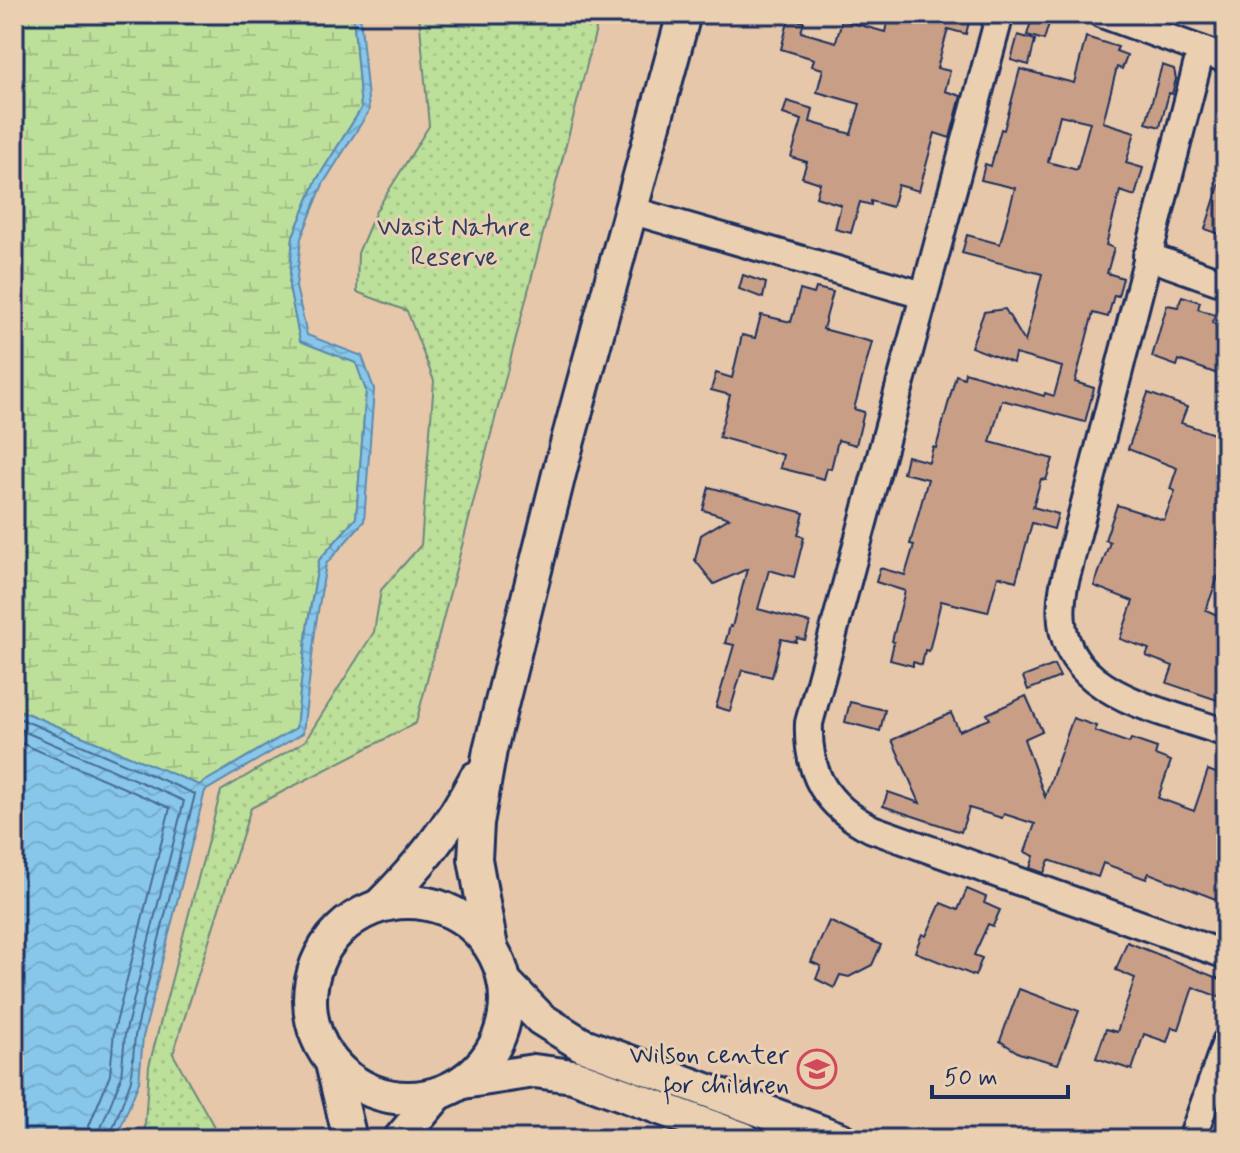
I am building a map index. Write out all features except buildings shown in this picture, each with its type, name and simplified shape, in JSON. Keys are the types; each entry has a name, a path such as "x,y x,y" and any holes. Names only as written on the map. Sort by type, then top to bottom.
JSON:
{"main road":[{"path":"400,1139 450,1088 481,1067 498,1037 506,1004 504,981 491,947 475,859 477,823 490,750 561,466 684,14"},
{"path":"379,906 441,838 456,816 490,750"},
{"path":"491,947 474,928 453,913 430,904 404,901 379,906 354,918 339,931 318,965 310,1004 319,1043 332,1063 351,1081 392,1098 414,1099 450,1088 534,1071 573,1076 730,1136"},
{"path":"504,981 541,1019 581,1044 840,1139"},
{"path":"332,1063 350,1139"},
{"path":"771,1139 785,1133 804,1139"}],"street":[{"path":"1000,14 809,723 808,742 818,779 840,809 872,829 1226,955"},
{"path":"1102,14 1214,55 1147,256 1064,585 1060,619 1074,658 1103,688 1226,733"},
{"path":"630,210 923,295"},
{"path":"1147,256 1226,284"},
{"path":"1192,1139 1226,1042"}],"green space":[{"path":"14,14 353,14 361,109 316,181 293,236 289,287 300,341 356,363 366,390 356,518 319,560 308,622 296,728 199,785 14,708"},
{"name":"Wasit Nature Reserve","path":"419,14 600,14 416,723 251,808 173,1054 221,1139 144,1139 149,1066 221,791 305,741 374,632 381,590 421,545 434,381 407,311 357,292 358,253 376,211 429,126"}],"water":[{"path":"353,14 360,14 369,111 323,184 301,238 296,287 307,335 362,356 374,389 364,521 326,564 303,733 205,791 143,1037 139,1082 116,1139 14,1139 14,708 199,785 296,728 308,622 319,560 356,518 366,391 356,363 300,341 289,287 293,236 316,181 361,109"}],"place":[{"name":"Wilson center for children","path":"817,1069"}]}
